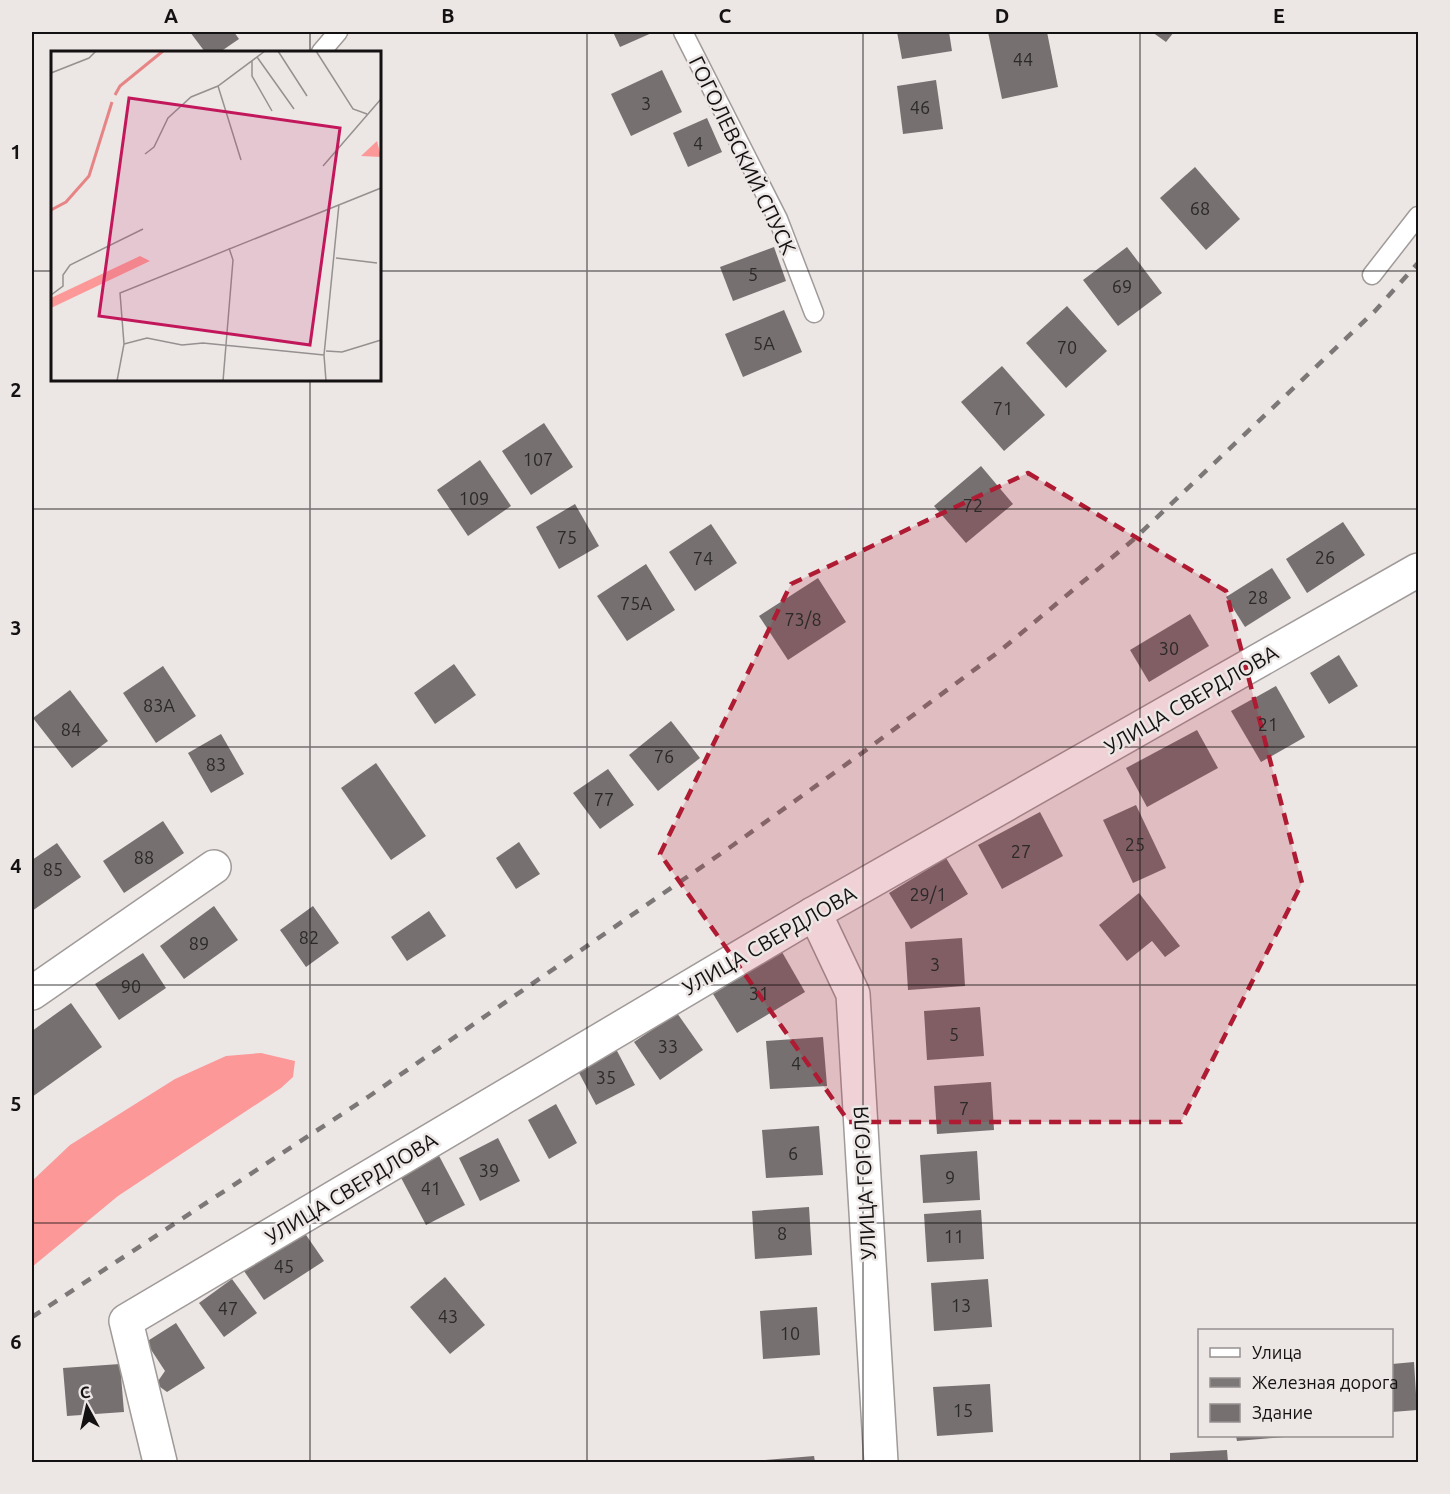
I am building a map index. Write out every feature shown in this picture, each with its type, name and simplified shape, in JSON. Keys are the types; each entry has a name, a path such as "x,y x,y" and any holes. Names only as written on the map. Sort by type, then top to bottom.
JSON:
{"street":[{"name":"УЛИЦА СВЕРДЛОВА","path":"160,1462 126,1321 813,914 1419,570"},
{"path":"32,993 214,867"},
{"name":"УЛИЦА ГОГОЛЯ","path":"813,914 853,994 881,1462"}],"lane":[{"path":"322,51 338,32"},
{"name":"ГОГОЛЕВСКИЙ СПУСК","path":"683,32 778,219 813,314"},
{"path":"1372,275 1419,216"}],"highlighted area":[{"path":"1028,473 1226,591 1302,883 1181,1122 849,1122 660,854 791,584"}],"shaded area":[{"path":"261,1053 295,1061 293,1077 281,1088 118,1196 32,1267 32,1181 70,1145 175,1079 226,1056"}],"building":[{"path":"190,32 234,32 239,39 221,51 204,51"},
{"path":"613,32 654,32 620,47"},
{"path":"897,32 949,32 952,51 902,59"},
{"path":"988,32 1047,32 1058,87 1002,99"},
{"path":"1152,32 1174,32 1166,42"},
{"path":"662,70 682,112 631,136 611,94"},
{"path":"936,80 943,129 903,134 897,86"},
{"path":"707,118 722,152 688,167 673,133"},
{"path":"1195,167 1240,219 1206,250 1160,198"},
{"path":"774,247 786,281 733,301 720,267"},
{"path":"1127,247 1162,293 1118,326 1083,280"},
{"path":"1067,306 1107,351 1066,388 1026,343"},
{"path":"784,310 802,352 743,377 725,334"},
{"path":"1002,366 1045,415 1004,451 961,402"},
{"path":"544,423 573,467 531,495 502,451"},
{"path":"480,460 511,506 468,536 437,490"},
{"path":"981,466 1013,504 966,543 934,506"},
{"path":"575,504 599,546 559,569 536,527"},
{"path":"1343,522 1365,555 1307,593 1286,559"},
{"path":"711,524 737,563 695,591 669,552"},
{"path":"646,564 675,610 627,641 597,596"},
{"path":"1272,568 1291,598 1245,627 1226,597"},
{"path":"818,578 846,622 788,660 759,616"},
{"path":"1190,614 1209,646 1149,682 1130,650"},
{"path":"1339,655 1358,686 1329,704 1310,673"},
{"path":"454,664 476,695 435,724 414,693"},
{"path":"163,666 196,716 156,743 123,693"},
{"path":"1276,686 1305,737 1261,762 1231,711"},
{"path":"70,690 108,741 72,768 33,718"},
{"path":"671,721 700,758 658,791 629,755"},
{"path":"1197,730 1218,768 1147,807 1126,768"},
{"path":"221,734 244,774 211,793 188,753"},
{"path":"376,763 426,836 391,860 341,788"},
{"path":"608,769 634,805 600,829 573,793"},
{"path":"1136,805 1166,868 1133,883 1103,820"},
{"path":"1040,812 1063,856 1002,889 978,845"},
{"path":"163,821 184,853 124,893 103,861"},
{"path":"519,842 540,874 516,889 496,858"},
{"path":"57,843 81,877 32,911 32,860"},
{"path":"946,858 968,894 911,929 889,893"},
{"path":"1139,893 1180,946 1165,957 1152,941 1127,961 1099,925"},
{"path":"214,906 238,940 184,979 160,946"},
{"path":"313,906 339,943 306,967 280,930"},
{"path":"429,911 446,936 407,961 391,937"},
{"path":"962,938 965,986 908,990 905,942"},
{"path":"782,952 805,992 737,1033 713,994"},
{"path":"143,953 166,988 119,1020 95,984"},
{"path":"71,1003 102,1047 32,1097 32,1031"},
{"path":"980,1007 984,1056 927,1060 924,1011"},
{"path":"677,1013 703,1050 660,1080 634,1042"},
{"path":"823,1037 827,1086 770,1089 766,1041"},
{"path":"616,1049 635,1085 596,1105 577,1069"},
{"path":"991,1082 994,1130 937,1134 934,1086"},
{"path":"556,1104 577,1143 549,1159 528,1120"},
{"path":"819,1126 823,1175 766,1178 762,1130"},
{"path":"498,1138 520,1181 480,1201 459,1158"},
{"path":"977,1151 980,1200 923,1203 920,1155"},
{"path":"437,1152 465,1205 426,1225 398,1172"},
{"path":"809,1207 812,1255 755,1259 752,1211"},
{"path":"981,1210 984,1259 927,1262 924,1214"},
{"path":"304,1232 324,1261 264,1300 244,1271"},
{"path":"445,1277 485,1325 450,1354 410,1307"},
{"path":"232,1279 257,1313 224,1337 199,1303"},
{"path":"988,1279 992,1327 934,1331 931,1283"},
{"path":"817,1307 820,1355 763,1359 760,1311"},
{"path":"176,1323 205,1368 167,1392 156,1384 165,1371 146,1342"},
{"path":"1414,1362 1417,1410 1393,1412 1393,1364"},
{"path":"120,1364 124,1412 67,1416 63,1368"},
{"path":"990,1384 993,1432 937,1436 933,1387"},
{"path":"1236,1437 1285,1437 1237,1441"},
{"path":"1227,1450 1228,1462 1170,1462 1170,1453"},
{"path":"814,1456 815,1462 766,1462 765,1460"}],"railway":[{"path":"32,1317 368,1097 729,848 1001,650 1133,540 1375,311 1418,263"}]}
